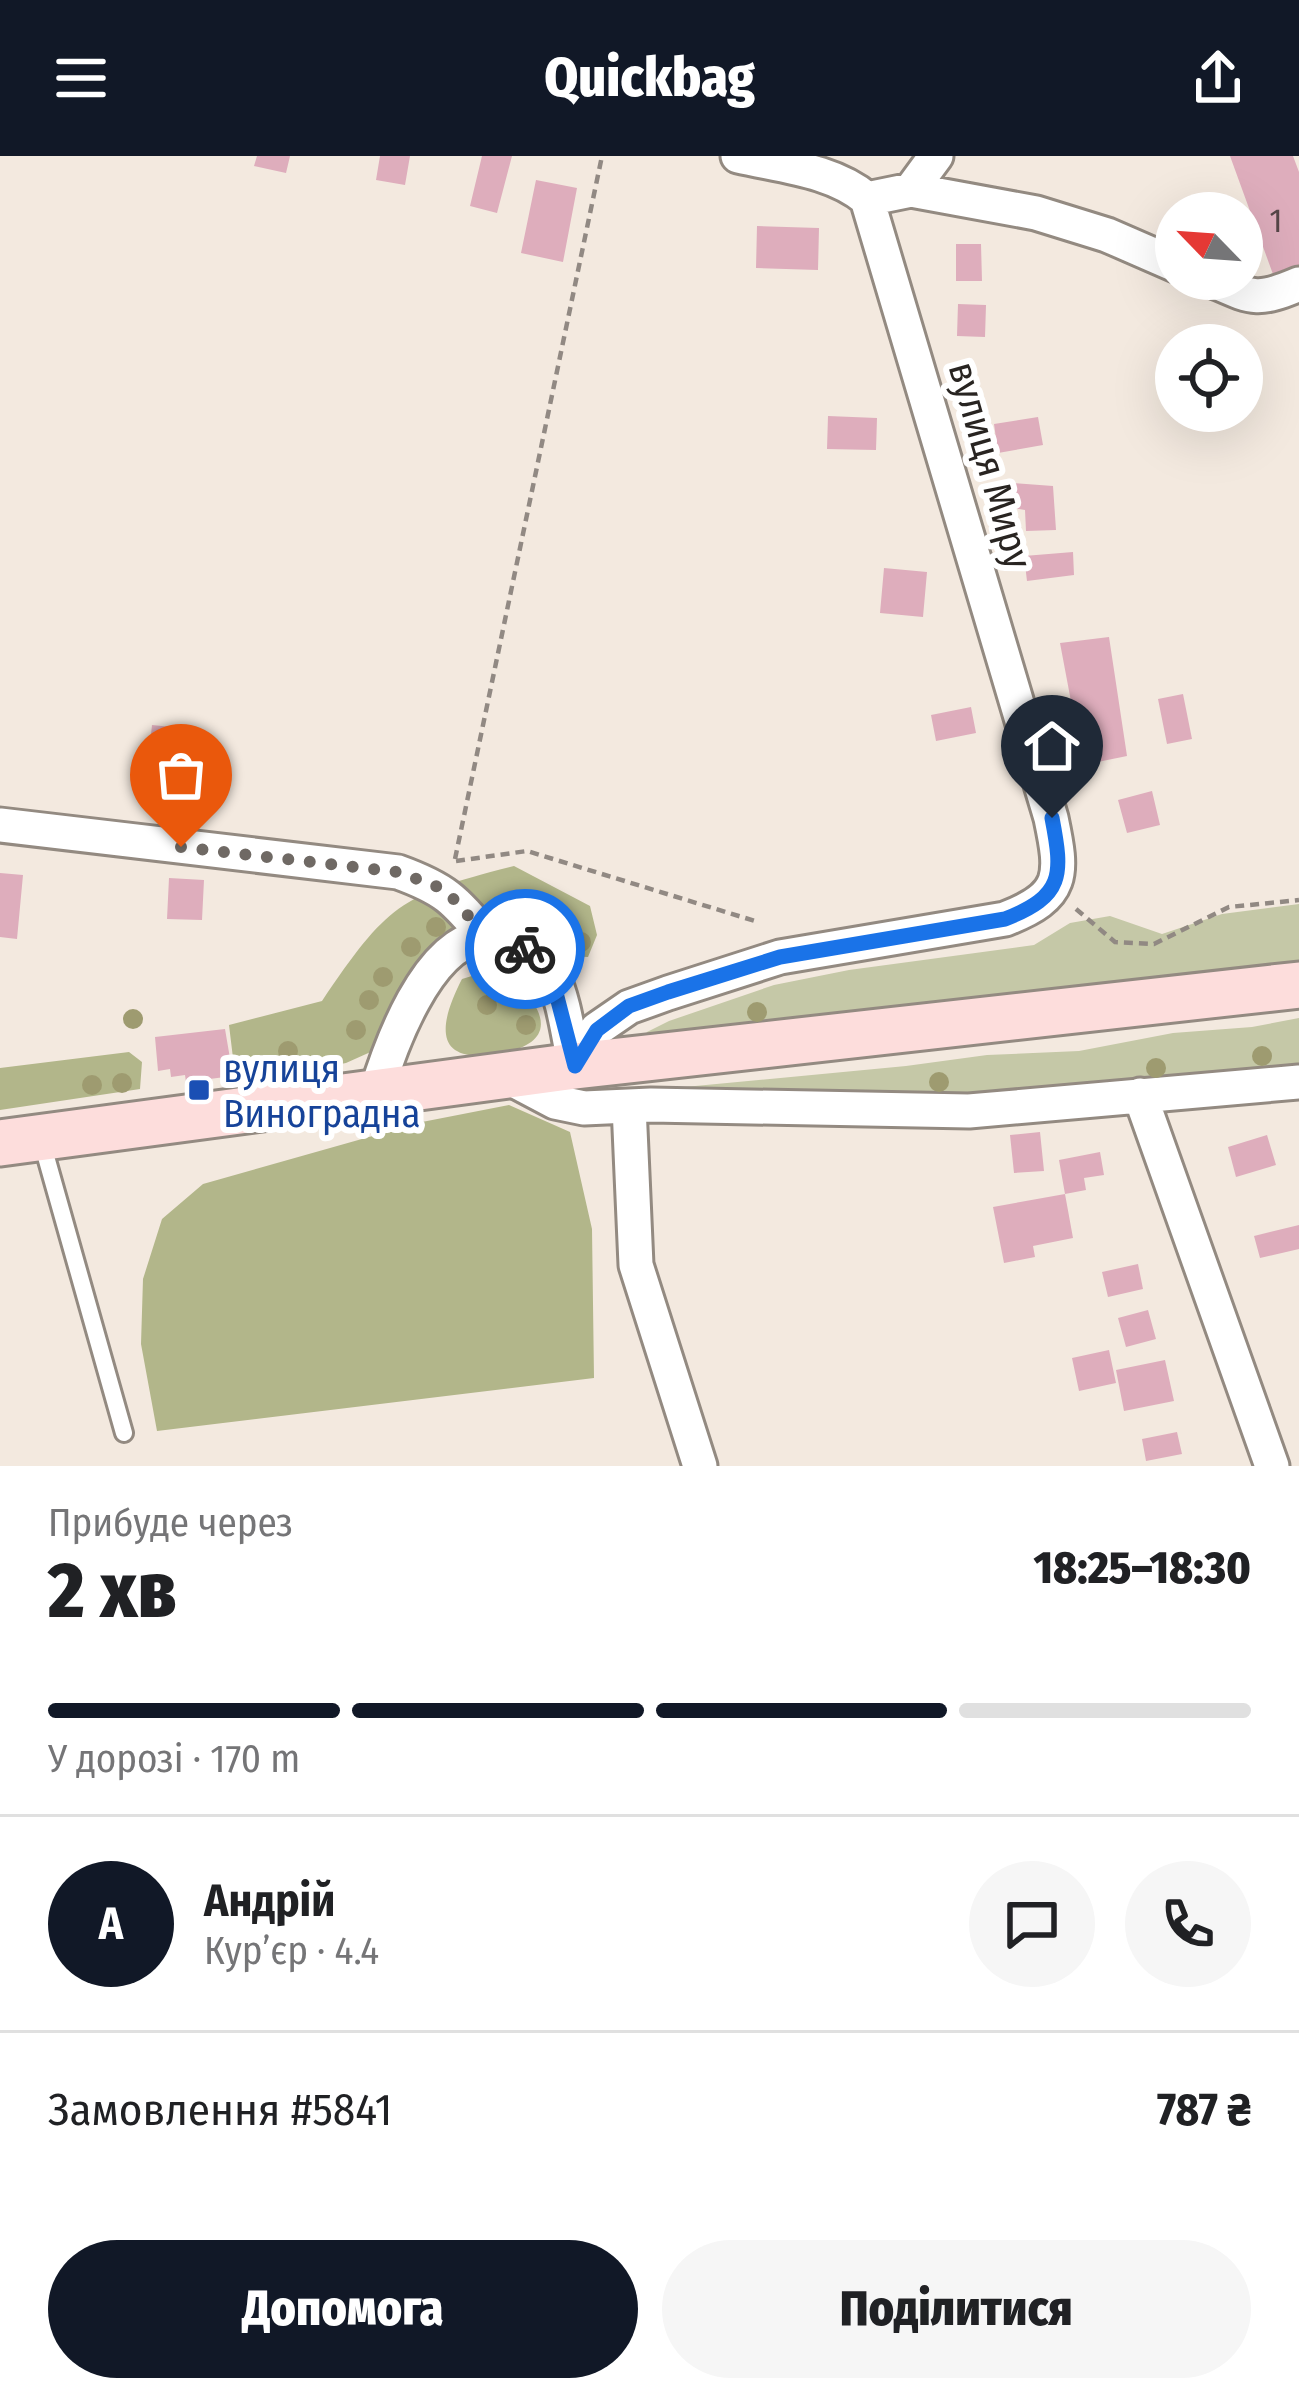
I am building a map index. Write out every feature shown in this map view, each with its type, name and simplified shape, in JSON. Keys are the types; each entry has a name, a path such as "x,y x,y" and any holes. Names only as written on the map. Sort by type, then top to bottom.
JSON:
{"main road":[{"path":"20,1140 575,1066 1299,985"}],"street":[{"path":"738,156 830,177 867,199 911,190 1036,213 1155,256"},
{"path":"911,190 936,156"},
{"name":"вулиця Миру","path":"867,199 1052,818 1060,862 1054,890"},
{"path":"1263,297 1299,284"},
{"path":"0,825 398,872 436,886 456,901 485,936 524,948 550,970 575,1066"},
{"path":"575,1066 597,1030 629,1006 780,957 1005,919 1036,907 1054,890"},
{"path":"376,1093 415,995 463,944 485,936"},
{"path":"504,1076 555,1102 584,1108 968,1111 1299,1082"},
{"path":"1140,1095 1272,1466"},
{"path":"629,1106 636,1265 700,1466"}],"lane":[{"path":"20,1140 124,1433"}],"path":[{"path":"602,156 455,859 527,851 754,921"},
{"path":"1054,890 1115,942 1154,944 1229,907 1299,900"}],"green space":[{"path":"514,866 590,906 597,935 588,957 564,956 531,922 504,912 478,915 454,928 433,949 397,1001 375,1050 346,1063 268,1078 263,1060 233,1058 229,1025 322,1001 364,943 400,908 445,886"},
{"path":"1299,904 1299,971 640,1045 647,1032 669,1021 774,985 1034,945 1070,923 1110,916 1162,934 1222,914"},
{"path":"485,972 506,977 522,988 541,1024 539,1033 524,1046 470,1055 449,1043 446,1021 462,979"},
{"path":"1299,1018 1299,1082 968,1111 600,1095 987,1055 1079,1051 1173,1033"},
{"path":"129,1052 142,1062 140,1089 0,1110 0,1068"},
{"path":"509,1105 570,1132 592,1229 594,1378 157,1431 141,1344 143,1279 162,1219 203,1184 422,1122"}],"building":[{"path":"257,156 290,156 286,173 254,166"},
{"path":"380,156 410,156 405,185 376,180"},
{"path":"482,156 512,156 497,213 470,206"},
{"path":"1230,156 1293,156 1299,172 1299,268 1274,277 1263,247 1263,192 1243,192"},
{"path":"536,180 577,188 563,262 521,253"},
{"path":"757,226 819,228 818,270 756,268"},
{"path":"956,244 981,244 982,281 956,281"},
{"path":"958,304 986,305 985,337 957,336"},
{"path":"828,416 877,418 876,450 827,449"},
{"path":"1038,417 1043,445 998,453 994,424"},
{"path":"1013,483 1053,486 1056,530 1026,531 1025,510 1013,508"},
{"path":"1073,552 1074,575 1027,581 1024,556"},
{"path":"884,568 927,572 923,617 880,613"},
{"path":"1109,637 1127,756 1083,765 1060,643"},
{"path":"1183,694 1192,739 1167,744 1158,699"},
{"path":"971,707 976,733 936,741 931,715"},
{"path":"152,725 191,729 189,748 150,744"},
{"path":"1152,791 1160,825 1127,833 1118,800"},
{"path":"0,873 23,875 17,939 0,937"},
{"path":"169,878 204,880 202,920 167,919"},
{"path":"225,1029 233,1076 186,1082 185,1075 171,1077 170,1069 158,1071 155,1037"},
{"path":"1040,1132 1044,1171 1014,1173 1010,1135"},
{"path":"1267,1135 1276,1165 1236,1177 1228,1147"},
{"path":"1100,1152 1104,1175 1084,1178 1086,1190 1065,1194 1059,1160"},
{"path":"1065,1194 1073,1238 1033,1246 1035,1257 1004,1263 993,1207"},
{"path":"1299,1225 1299,1249 1260,1258 1254,1236"},
{"path":"1138,1264 1143,1289 1108,1297 1102,1272"},
{"path":"1148,1310 1156,1339 1126,1347 1118,1318"},
{"path":"1109,1350 1116,1383 1079,1391 1072,1358"},
{"path":"1165,1360 1174,1401 1124,1411 1116,1370"},
{"path":"1177,1432 1182,1454 1146,1461 1142,1439"}],"way so far":[{"path":"181,847 398,872 436,886 456,901 485,936 525,949"}],"place":[{"name":"вулиця Виноградна","path":"199,1090"}],"route":[{"path":"525,949 550,970 575,1066 597,1030 629,1006 668,992 780,957 1005,919 1036,907 1054,890 1060,862 1052,818"}]}
